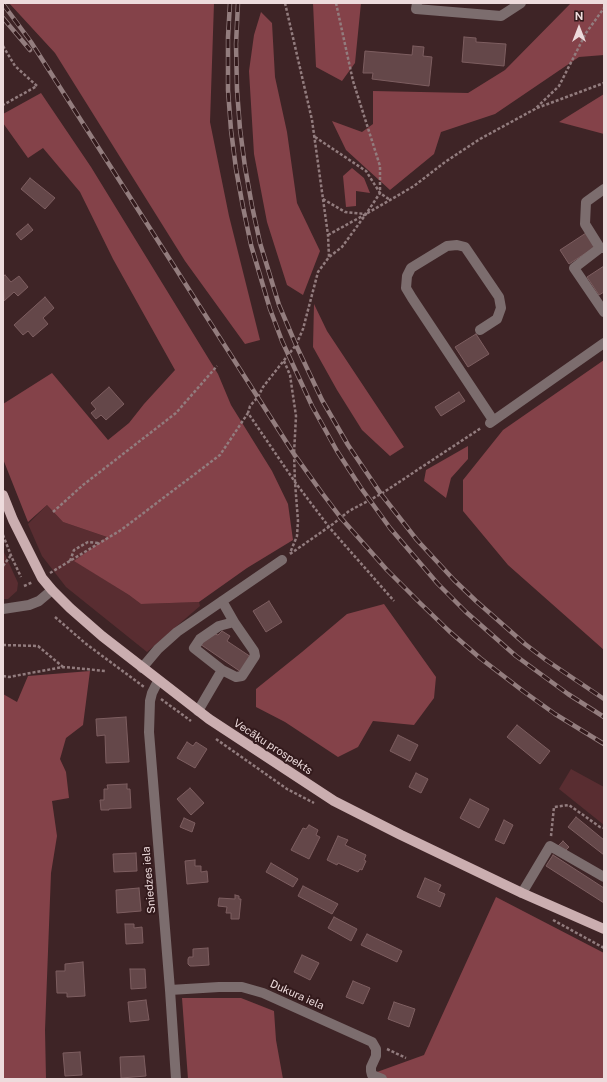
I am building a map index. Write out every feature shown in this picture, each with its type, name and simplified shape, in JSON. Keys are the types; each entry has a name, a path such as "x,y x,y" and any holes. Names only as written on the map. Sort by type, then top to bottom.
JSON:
{"main road":[{"name":"Vecāķu prospekts","path":"3,495 13,520 42,578 52,590 102,636 198,711 334,800 408,839 522,893 604,929"}],"street":[{"path":"416,3 416,8 501,16 521,3"},
{"path":"480,14 481,3"},
{"path":"604,189 586,202 585,224 602,248 574,268 604,312"},
{"path":"480,330 497,319 501,308 499,297 465,247 457,245 447,246 411,268 407,276 406,288 491,422 604,343"},
{"path":"142,668 158,649 177,632 286,557"},
{"path":"3,609 29,605 39,601 52,590"},
{"path":"222,601 234,622 254,651 255,656 242,676 236,677 222,670 194,648 200,639 219,626 234,622"},
{"path":"198,711 222,670"},
{"name":"Sniedzes iela","path":"158,681 152,693 150,702 149,732 176,1079"},
{"path":"522,893 550,846 604,877"},
{"name":"Dukura iela","path":"170,990 242,987 263,993 372,1042"},
{"path":"372,1042 376,1049 376,1056 371,1067 371,1077 382,1079"}],"path":[{"path":"285,3 312,120 328,235 329,257"},
{"path":"24,586 42,578 121,530 220,455 248,413 250,406 258,397 263,387 296,345 303,329 318,272 329,257 342,247 380,193 380,166 353,81 336,3"},
{"path":"535,109 559,86 586,33 604,8"},
{"path":"3,46 15,66 37,86 3,105"},
{"path":"328,235 414,186 445,162 480,139 535,109 604,83"},
{"path":"314,137 366,171 380,193 390,200"},
{"path":"323,198 345,212 366,214"},
{"path":"284,361 290,375 296,416 294,436 298,521 297,536 286,557"},
{"path":"53,512 83,485 176,413 217,366"},
{"path":"248,413 295,482 329,527 394,601"},
{"path":"286,557 349,511 381,494 491,422"},
{"path":"3,535 21,577"},
{"path":"70,561 74,550 88,542 100,543"},
{"path":"3,566 11,555"},
{"path":"3,645 38,646 63,668"},
{"path":"3,676 9,678 63,668 105,671"},
{"path":"550,846 554,807 569,805 600,828 604,828"},
{"path":"372,1042 406,1058"}],"shaded area":[{"path":"9,3 214,3 210,122 229,216 260,340 245,344 185,261 55,53"},
{"path":"313,3 361,3 355,63 342,81 316,67"},
{"path":"571,3 604,3 604,55 579,57 495,114 441,132 434,154 390,190 346,150 332,121 362,132 373,124 373,91 468,93 505,70"},
{"path":"261,12 272,23 275,77 287,132 297,203 320,251 303,295 287,285 267,222 254,154 249,71 254,35"},
{"path":"41,93 91,167 218,374 231,405 272,471 288,504 293,540 247,568 199,602 141,604 74,561 107,537 63,522 47,505 28,522 3,459 3,404 52,373 108,440 129,423 175,370 113,259 80,192 43,148 28,158 3,123 3,114"},
{"path":"604,94 604,134 559,122"},
{"path":"352,168 364,178 370,193 356,191 356,206 346,207 343,176"},
{"path":"314,304 327,331 404,447 390,456 362,430 313,347"},
{"path":"604,360 604,650 508,565 463,511 463,480 503,430"},
{"path":"468,446 468,459 451,478 446,498 424,481 426,470"},
{"path":"47,505 63,522 107,537 75,561 141,604 199,602 200,606 147,652 66,587 42,556 28,524"},
{"path":"3,550 18,583 17,591 8,599 3,599"},
{"path":"384,604 436,677 434,698 414,725 373,721 358,747 338,757 285,722 256,707 256,689 347,614"},
{"path":"90,671 83,725 66,738 60,759 66,772 69,798 52,801 57,836 51,873 45,1030 46,1079 3,1079 3,694 17,702 28,676"},
{"path":"571,769 604,787 604,825 559,789"},
{"path":"496,897 604,953 604,1079 374,1079 377,1072 424,1055"},
{"path":"182,998 241,998 274,1011 276,1040 283,1079 188,1079"}],"building":[{"path":"464,37 476,38 476,42 506,44 504,66 462,62"},
{"path":"413,46 424,47 423,56 432,57 429,86 372,79 373,73 363,73 365,51 412,55"},
{"path":"30,178 55,198 45,209 21,189"},
{"path":"28,224 33,230 21,240 16,234"},
{"path":"586,233 595,247 569,264 560,250"},
{"path":"604,266 604,292 599,295 587,277"},
{"path":"5,275 11,282 19,276 28,287 18,296 14,292 4,301 3,277"},
{"path":"45,297 54,308 43,318 48,324 33,337 28,331 23,335 14,325"},
{"path":"476,334 489,354 468,367 455,347"},
{"path":"109,387 124,404 106,420 101,415 96,419 91,413 96,409 91,403"},
{"path":"459,392 465,401 441,416 435,407"},
{"path":"269,601 282,622 266,632 253,611"},
{"path":"222,631 230,636 227,641 251,657 241,672 200,644 215,634 218,635"},
{"path":"126,717 129,762 106,763 105,735 97,736 96,719"},
{"path":"517,725 550,751 540,764 507,737"},
{"path":"398,735 418,745 410,761 390,751"},
{"path":"187,742 193,746 196,742 207,749 195,768 177,758"},
{"path":"416,773 428,779 421,793 409,787"},
{"path":"127,784 127,789 130,789 131,808 101,810 100,800 104,800 104,789 108,789 107,785"},
{"path":"190,788 204,803 191,815 177,799"},
{"path":"470,799 489,809 479,828 460,818"},
{"path":"576,817 604,840 604,855 568,827"},
{"path":"184,818 195,823 192,832 180,827"},
{"path":"504,820 513,825 504,844 495,840"},
{"path":"309,825 318,830 316,835 320,837 309,859 291,850 303,828 306,829"},
{"path":"338,836 348,840 345,845 366,855 364,860 366,861 362,870 360,869 358,872 327,860"},
{"path":"563,841 569,847 564,852 558,846"},
{"path":"136,853 137,871 114,872 113,854"},
{"path":"553,855 604,888 604,903 546,866"},
{"path":"195,860 195,866 201,866 201,872 207,871 208,882 187,884 185,861"},
{"path":"271,863 298,879 293,887 266,872"},
{"path":"425,878 441,885 438,891 445,894 440,907 417,897"},
{"path":"303,886 338,904 332,914 298,896"},
{"path":"139,888 141,911 117,913 116,890"},
{"path":"235,895 239,896 239,899 241,899 239,919 231,919 231,913 226,913 227,907 218,906 219,898 235,899"},
{"path":"334,917 357,929 351,941 328,928"},
{"path":"125,924 134,924 134,928 142,927 143,943 126,944"},
{"path":"367,934 402,951 397,962 361,945"},
{"path":"208,948 209,965 190,966 188,964 189,957 193,957 193,949"},
{"path":"302,955 319,963 310,980 294,972"},
{"path":"83,962 85,996 67,997 67,993 57,993 56,971 65,971 65,964"},
{"path":"130,969 145,969 146,988 131,989"},
{"path":"353,981 370,988 363,1004 346,997"},
{"path":"146,1000 149,1020 130,1022 128,1002"},
{"path":"394,1002 415,1009 409,1027 388,1019"},
{"path":"80,1052 82,1075 65,1076 63,1053"},
{"path":"144,1056 146,1076 121,1078 120,1057"}],"railway":[{"path":"230,3 228,37 228,90 231,130 243,207 251,245 270,309 282,341 312,406 337,451 361,488 390,528 438,584 466,612 516,656 568,694 604,717"},
{"path":"238,3 236,44 237,90 240,129 252,206 260,243 279,305 322,400 348,445 381,494 417,540 454,580 525,644 604,699"},
{"path":"3,4 31,42 294,454 341,518 387,570 449,631 480,658 555,714 604,744"},
{"path":"3,18 30,50"}]}
